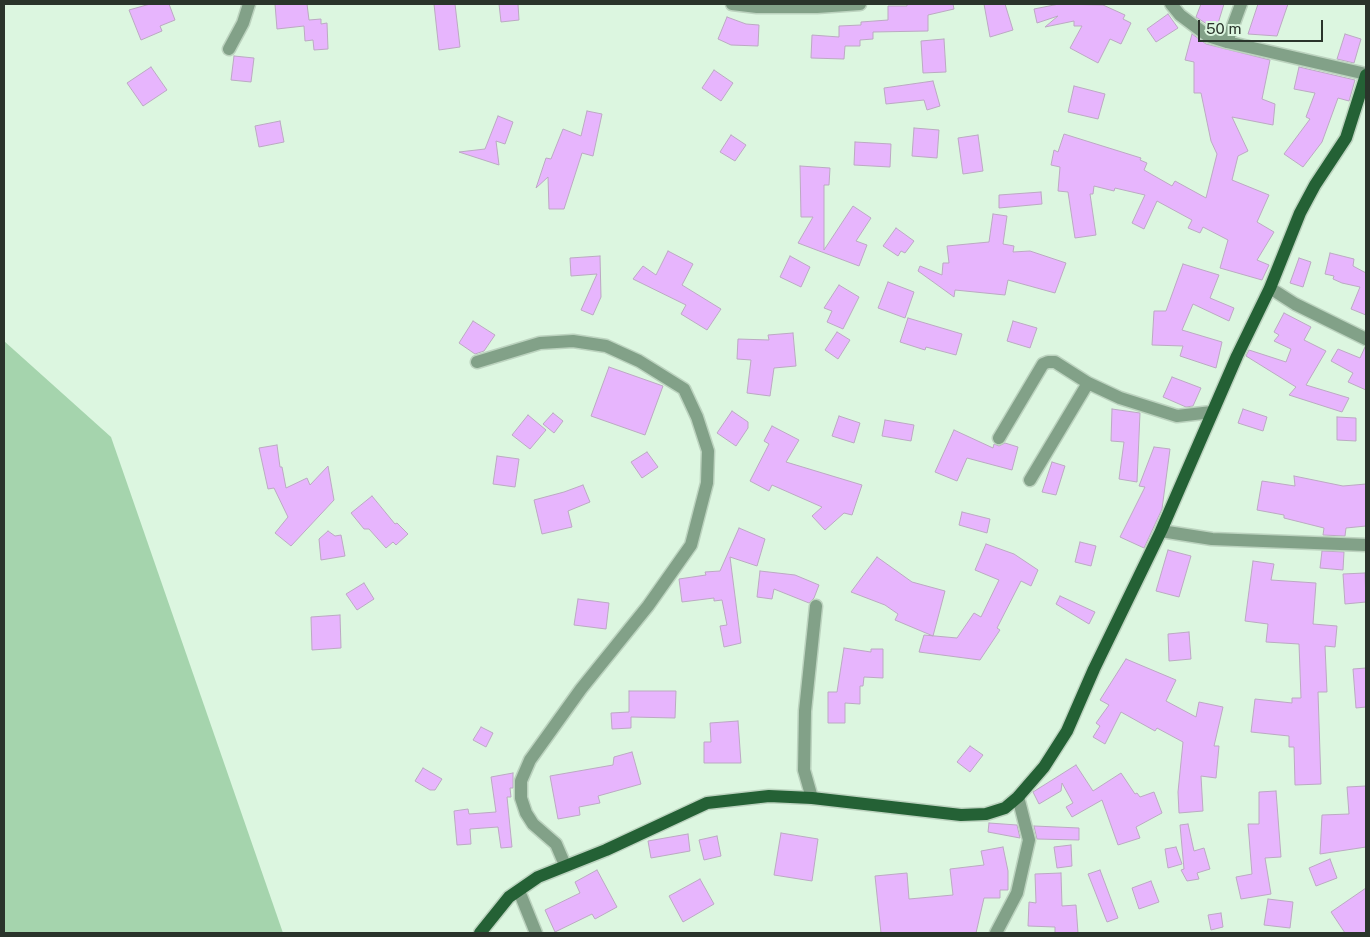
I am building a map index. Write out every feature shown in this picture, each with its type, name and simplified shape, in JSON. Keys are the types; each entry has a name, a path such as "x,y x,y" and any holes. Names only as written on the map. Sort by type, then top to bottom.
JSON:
{"main road":[{"path":"480,933 509,897 538,877 606,850 707,803 769,796 812,798 961,815 986,814 1005,808 1018,797 1044,767 1067,731 1094,669 1161,532 1212,412 1270,288 1300,213 1315,185 1346,138 1364,92 1366,75"}],"street":[{"path":"229,48 244,23 248,4"},
{"path":"732,4 742,7 765,8 860,4"},
{"path":"1171,4 1180,15 1208,36 1366,75"},
{"path":"1227,42 1241,4"},
{"path":"1270,288 1295,304 1366,339"},
{"path":"478,362 540,344 573,341 606,346 639,361 684,389 697,417 708,451 707,483 691,545 648,606 581,689 530,760 521,781 521,798 526,813 533,824 556,844 565,865"},
{"path":"999,438 1043,364 1055,362 1088,383 1120,398 1178,416 1212,412"},
{"path":"1030,480 1088,383"},
{"path":"1161,532 1231,541 1366,545"},
{"path":"812,798 804,770 805,712 816,606"},
{"path":"996,933 1017,894 1029,840 1018,797"},
{"path":"519,891 536,933"}],"green space":[{"path":"4,341 111,437 283,933 4,933"}],"building":[{"path":"150,4 169,4 175,20 160,26 162,31 141,40 129,10"},
{"path":"275,4 307,4 309,20 321,19 321,24 327,23 328,49 314,50 313,40 305,41 304,26 277,29"},
{"path":"434,4 455,4 460,47 439,50"},
{"path":"499,4 518,4 519,20 501,22"},
{"path":"907,4 953,4 954,9 928,15 928,31 873,32 873,39 860,40 860,46 845,46 844,59 811,58 812,35 839,37 839,26 861,25 861,22 888,20 888,6 907,6"},
{"path":"984,4 1005,4 1013,30 990,37"},
{"path":"1059,4 1103,5 1125,15 1123,19 1131,23 1121,44 1110,39 1098,63 1070,48 1082,26 1074,26 1074,21 1045,27 1058,16 1037,23 1034,9"},
{"path":"1201,4 1224,4 1216,30 1196,17"},
{"path":"1258,4 1288,4 1277,36 1248,34"},
{"path":"1168,14 1178,28 1156,42 1147,29"},
{"path":"727,17 746,24 759,25 758,46 731,45 718,39"},
{"path":"1192,34 1206,44 1270,60 1262,99 1275,104 1273,125 1232,117 1248,151 1238,156 1232,180 1269,195 1257,222 1274,232 1257,260 1269,265 1262,280 1220,268 1228,240 1203,227 1200,233 1188,228 1192,220 1157,201 1144,229 1132,223 1145,195 1115,188 1114,191 1094,186 1093,194 1090,194 1096,235 1075,238 1068,192 1058,191 1060,167 1051,165 1054,150 1058,152 1064,134 1141,158 1140,160 1147,163 1144,170 1172,186 1175,181 1206,198 1217,154 1211,141 1201,93 1194,93 1194,62 1185,60"},
{"path":"1345,34 1361,39 1354,63 1337,59"},
{"path":"944,39 946,72 923,73 921,41"},
{"path":"234,56 254,58 251,82 231,80"},
{"path":"151,67 167,90 143,106 127,83"},
{"path":"1299,67 1355,80 1349,101 1338,98 1322,142 1303,167 1284,154 1310,119 1306,117 1315,93 1294,89"},
{"path":"714,70 733,83 721,101 702,88"},
{"path":"933,81 940,106 927,110 924,100 886,104 884,88"},
{"path":"1074,86 1105,94 1098,119 1068,112"},
{"path":"587,111 602,114 593,156 582,153 564,209 549,209 548,177 536,188 546,158 551,159 563,129 581,136"},
{"path":"498,116 513,122 505,144 496,141 499,165 459,152 485,149"},
{"path":"280,121 284,142 259,147 255,126"},
{"path":"914,128 939,130 937,158 912,156"},
{"path":"731,135 746,145 735,161 720,152"},
{"path":"978,135 983,171 963,174 958,138"},
{"path":"855,142 891,144 890,167 854,165"},
{"path":"800,166 830,168 829,185 824,185 824,250 853,206 871,218 856,241 867,245 859,266 798,243 813,217 801,217"},
{"path":"1041,192 1042,204 999,208 999,195"},
{"path":"993,214 1007,216 1003,244 1014,246 1013,252 1030,251 1066,263 1055,293 1008,280 1005,295 955,290 954,297 918,271 920,266 942,275 943,263 949,263 947,246 989,242"},
{"path":"896,228 914,241 905,253 901,251 898,256 883,246"},
{"path":"668,251 693,264 682,285 721,309 707,330 681,314 686,305 633,279 643,266 656,275"},
{"path":"1330,253 1354,259 1353,266 1366,273 1366,315 1351,309 1360,287 1342,283 1333,279 1334,276 1325,274"},
{"path":"600,256 601,297 593,315 581,310 597,274 571,276 570,258"},
{"path":"790,256 810,267 801,287 780,277"},
{"path":"1299,258 1311,262 1303,287 1290,283"},
{"path":"1183,264 1219,275 1210,298 1234,308 1229,321 1193,304 1182,330 1222,342 1216,368 1180,356 1183,346 1152,345 1154,311 1166,311"},
{"path":"888,282 914,292 905,318 878,308"},
{"path":"839,285 859,297 843,329 827,322 832,311 824,308"},
{"path":"1284,313 1311,327 1304,340 1326,351 1306,385 1349,398 1342,412 1289,395 1296,387 1246,356 1249,350 1286,362 1291,349 1274,341 1279,335 1274,332"},
{"path":"908,318 962,334 956,355 926,347 925,350 900,342"},
{"path":"473,321 495,335 484,351 475,354 459,343"},
{"path":"1013,321 1037,328 1030,348 1007,341"},
{"path":"837,332 850,340 838,359 825,350"},
{"path":"793,333 796,366 774,368 770,396 747,393 751,360 737,359 738,339 769,340 768,335"},
{"path":"1365,347 1366,390 1348,382 1353,373 1331,361 1338,349 1360,358"},
{"path":"609,367 663,386 645,435 591,416"},
{"path":"1172,377 1201,388 1193,406 1186,407 1163,397"},
{"path":"1112,409 1140,413 1137,482 1119,479 1124,442 1111,441"},
{"path":"1243,409 1267,417 1263,431 1238,423"},
{"path":"732,411 748,422 748,428 736,446 717,433"},
{"path":"553,413 563,421 554,433 543,424"},
{"path":"528,415 546,430 530,449 512,435"},
{"path":"839,416 860,423 854,443 832,436"},
{"path":"1337,417 1356,418 1356,441 1337,440"},
{"path":"885,420 914,425 911,441 882,436"},
{"path":"772,426 799,440 786,462 862,485 852,515 844,513 825,530 812,516 822,507 772,485 769,491 750,481 769,444 764,441"},
{"path":"954,430 993,448 994,444 999,446 1005,443 1018,447 1012,470 967,458 957,481 935,472"},
{"path":"277,445 280,467 282,467 286,488 307,478 310,485 328,466 334,500 291,546 275,533 288,517 274,488 268,489 259,448"},
{"path":"1154,447 1170,449 1162,509 1144,548 1120,537 1145,487 1139,486"},
{"path":"647,452 658,467 642,478 631,462"},
{"path":"497,456 519,459 515,487 493,484"},
{"path":"1052,462 1065,466 1056,495 1042,492"},
{"path":"1294,476 1343,486 1366,484 1366,526 1346,528 1345,536 1323,535 1324,528 1284,518 1284,515 1257,510 1262,481 1295,486"},
{"path":"583,485 590,502 568,511 572,527 542,534 534,500"},
{"path":"372,496 395,524 397,523 408,534 396,545 393,542 386,548 369,529 364,529 351,513"},
{"path":"962,512 990,519 987,533 959,525"},
{"path":"739,528 765,539 757,566 730,557 741,643 724,647 720,626 727,625 722,600 714,601 714,598 682,602 679,579 706,575 705,572 720,571"},
{"path":"328,531 335,536 341,535 345,556 321,560 319,539"},
{"path":"1080,542 1096,546 1091,566 1075,562"},
{"path":"986,544 1014,554 1038,570 1031,586 1021,581 997,628 1000,630 980,660 919,652 924,635 957,638 974,613 981,617 999,580 975,570"},
{"path":"1168,550 1191,556 1179,597 1156,591"},
{"path":"1322,551 1344,552 1343,570 1320,568"},
{"path":"877,557 912,582 945,591 933,636 895,620 898,614 885,605 851,592"},
{"path":"1253,561 1274,564 1271,580 1316,583 1313,624 1337,626 1335,647 1325,646 1327,692 1318,692 1321,784 1295,785 1294,747 1289,747 1289,736 1251,732 1255,699 1292,703 1292,698 1301,698 1299,644 1266,642 1268,624 1245,621"},
{"path":"760,571 795,575 819,585 814,598 809,603 774,589 772,599 757,597"},
{"path":"1365,573 1366,602 1345,604 1343,574"},
{"path":"364,583 374,599 357,610 346,594"},
{"path":"1060,596 1095,612 1089,624 1056,604"},
{"path":"578,599 609,603 606,629 574,625"},
{"path":"340,615 341,648 312,650 311,617"},
{"path":"1189,632 1191,659 1169,661 1168,634"},
{"path":"844,648 871,652 871,649 883,649 883,678 864,677 863,686 860,686 860,704 845,703 845,723 828,723 828,692 837,692"},
{"path":"1126,659 1176,680 1166,701 1196,717 1199,702 1223,707 1214,746 1219,746 1216,778 1201,776 1203,811 1179,813 1178,792 1183,742 1157,728 1155,731 1121,712 1105,744 1093,737 1100,726 1096,723 1109,705 1100,700"},
{"path":"1366,668 1366,707 1356,708 1353,669"},
{"path":"629,691 676,691 675,718 631,717 631,728 612,729 611,713 629,712"},
{"path":"738,721 741,763 704,763 704,742 711,742 710,723"},
{"path":"481,727 493,733 486,747 473,740"},
{"path":"970,746 983,755 970,772 957,762"},
{"path":"632,752 641,784 598,796 600,803 579,807 580,815 558,819 550,776 613,765 614,757"},
{"path":"1076,765 1093,791 1121,773 1135,794 1137,793 1140,797 1154,792 1162,813 1136,827 1140,838 1118,845 1102,800 1072,817 1066,807 1073,803 1062,783 1061,791 1039,804 1033,792"},
{"path":"423,768 442,779 435,790 430,790 415,781"},
{"path":"513,773 513,788 510,788 511,797 507,797 512,847 501,848 498,827 470,829 471,844 457,845 454,811 468,809 469,814 496,812 491,777"},
{"path":"1366,786 1366,847 1320,854 1322,815 1349,814 1347,787"},
{"path":"1276,791 1281,857 1265,858 1271,894 1241,899 1236,877 1252,874 1248,824 1259,824 1259,792"},
{"path":"989,823 1017,825 1020,838 988,832"},
{"path":"1188,824 1194,851 1204,848 1210,869 1197,873 1199,879 1187,881 1181,870 1184,869 1180,825"},
{"path":"1034,826 1079,828 1079,840 1037,839"},
{"path":"781,833 818,839 812,881 774,875"},
{"path":"688,834 690,851 651,858 648,841"},
{"path":"717,836 721,856 704,860 699,840"},
{"path":"1071,845 1072,866 1057,868 1054,847"},
{"path":"1003,847 1008,871 1008,890 1000,890 1000,898 984,898 976,933 881,933 875,876 907,873 909,899 953,895 950,869 984,865 981,851"},
{"path":"1176,847 1182,864 1168,868 1165,849"},
{"path":"1330,859 1337,878 1316,886 1309,868"},
{"path":"597,870 617,907 595,919 592,914 555,932 545,910 580,893 575,882"},
{"path":"1100,870 1118,918 1107,922 1088,874"},
{"path":"1061,873 1062,906 1076,905 1078,933 1055,933 1055,927 1028,926 1029,902 1036,903 1035,874"},
{"path":"700,879 714,904 683,922 669,896"},
{"path":"1151,881 1159,902 1139,909 1132,888"},
{"path":"1366,888 1366,933 1345,933 1331,912"},
{"path":"1268,899 1293,902 1290,928 1264,925"},
{"path":"1221,913 1223,927 1211,930 1208,915"}]}
